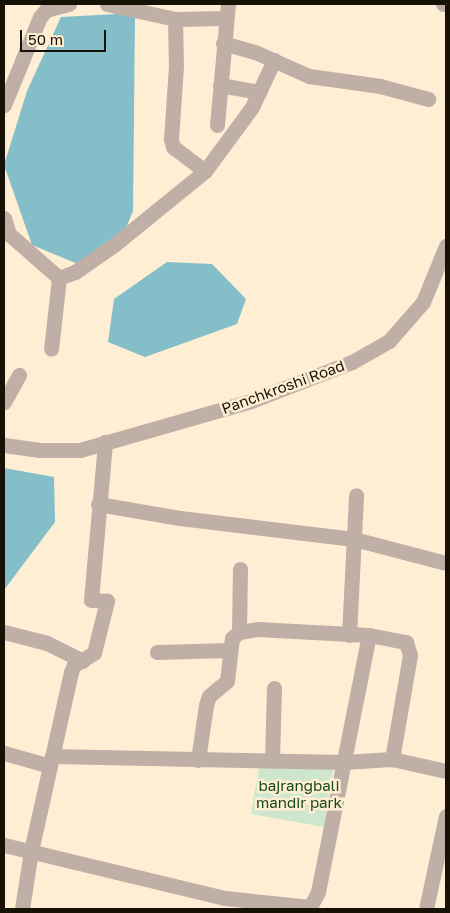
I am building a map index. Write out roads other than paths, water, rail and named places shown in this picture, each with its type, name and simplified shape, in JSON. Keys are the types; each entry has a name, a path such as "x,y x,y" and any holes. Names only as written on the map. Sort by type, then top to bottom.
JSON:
{"street":[{"path":"4,105 46,7 69,4"},
{"path":"107,4 184,14 226,11 217,125"},
{"path":"184,14 171,139 173,147 204,171"},
{"path":"223,43 274,60 309,76 380,86 428,99"},
{"path":"59,278 75,272 114,245 204,171 252,107 274,60"},
{"path":"220,84 260,92"},
{"path":"4,218 9,234 59,278"},
{"name":"Panchkroshi Road","path":"4,444 40,450 80,450 251,401 352,362 382,345 423,302 446,246"},
{"path":"51,350 59,278"},
{"path":"4,402 19,375"},
{"path":"22,909 30,851 71,672 74,665 94,652 107,602 91,600 98,504 105,442"},
{"path":"349,635 356,495"},
{"path":"98,504 301,535 354,539 446,563"},
{"path":"239,632 240,569"},
{"path":"198,760 206,705 209,696 227,681 229,650 232,638 239,632 257,629 369,635 406,642 410,655 392,759"},
{"path":"4,632 48,643 83,660"},
{"path":"4,845 224,904 304,908 315,902 369,635"},
{"path":"157,652 229,650"},
{"path":"272,760 274,688"},
{"path":"4,752 51,761 272,760 344,762 392,759 446,771"},
{"path":"426,909 446,816"}],"water":[{"path":"135,13 133,211 124,233 78,264 32,245 4,165 27,91 61,17"},
{"path":"167,262 212,264 246,299 237,324 145,357 108,342 114,299"},
{"path":"4,468 54,477 55,522 4,590"}],"park label":[{"name":"bajrangbali mandir park","path":"299,794"}]}
